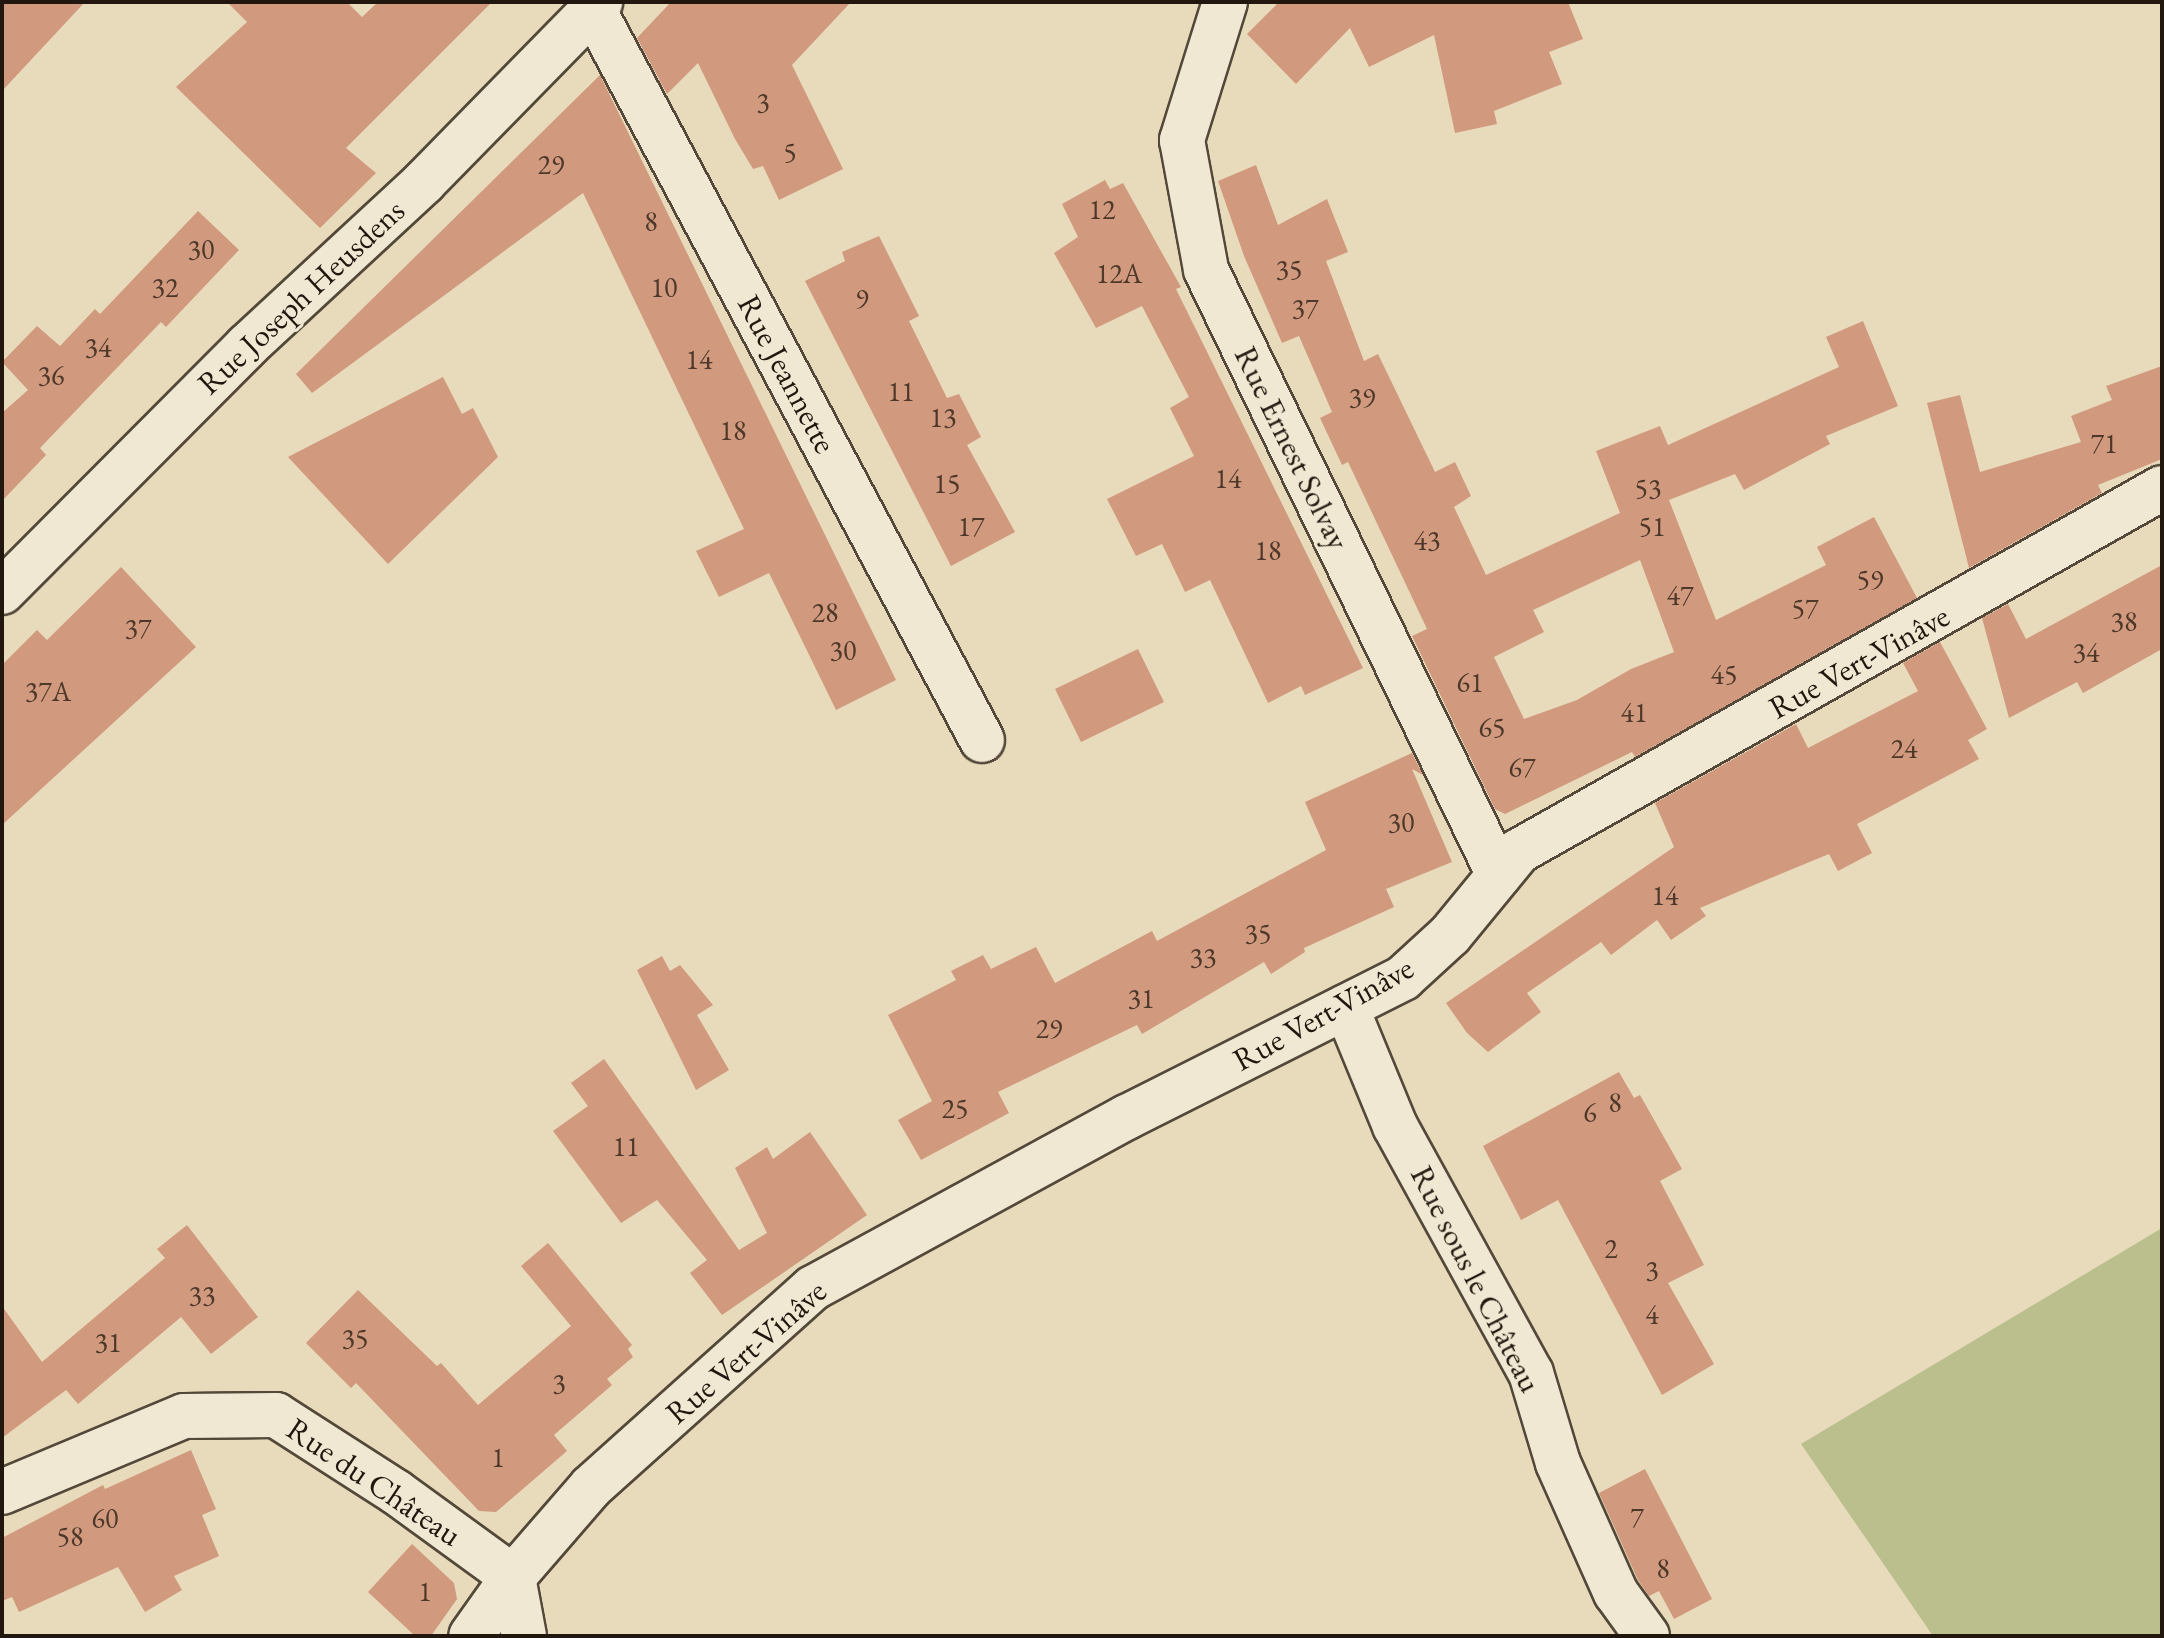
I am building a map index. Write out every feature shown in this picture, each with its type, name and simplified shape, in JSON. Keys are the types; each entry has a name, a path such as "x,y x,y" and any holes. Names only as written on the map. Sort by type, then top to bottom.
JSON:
{"street":[{"name":"Rue Ernest Solvay","path":"1225,2 1182,140 1206,270 1499,875"},
{"name":"Rue Joseph Heusdens","path":"2,592 596,6"},
{"name":"Rue Jeannette","path":"596,6 982,740"},
{"name":"Rue Vert-Vinâve","path":"471,1636 513,1577 591,1487 813,1288 1127,1117 1403,978 1450,935 1519,851 2162,488"},
{"name":"Rue sous le Château","path":"1346,1007 1395,1126 1531,1373 1558,1463 1616,1593 1647,1636"},
{"name":"Rue du Château","path":"2,1492 184,1416 276,1415 396,1492 513,1577"},
{"path":"513,1577 524,1636"}],"green space":[{"path":"2162,1228 2162,1636 1933,1636 1801,1444"}],"building":[{"path":"2,2 85,2 2,91"},
{"path":"227,2 347,2 362,17 378,2 492,2 346,148 376,173 320,228 176,87 247,22"},
{"path":"671,2 851,2 792,65 843,169 779,200 763,166 753,169 735,139 698,63 667,94 637,38"},
{"path":"1279,2 1568,2 1583,39 1549,52 1562,84 1494,111 1497,124 1455,133 1434,35 1369,67 1350,28 1296,84 1247,34"},
{"path":"600,75 896,680 836,710 769,573 719,597 696,551 744,529 583,193 312,393 296,374"},
{"path":"1256,165 1278,225 1327,199 1348,252 1326,261 1364,361 1378,354 1435,472 1455,462 1471,496 1454,507 1486,575 1620,513 1596,451 1660,426 1668,445 1839,367 1826,337 1863,321 1898,406 1826,436 1830,444 1744,490 1735,474 1669,500 1716,620 1826,565 1817,547 1874,517 1917,598 1635,757 1632,752 1505,814 1495,809 1412,636 1427,629 1348,462 1342,465 1320,418 1332,412 1299,336 1282,343 1244,256 1218,181","holes":["1640,560 1674,652 1631,669 1577,700 1524,719 1494,657 1544,632 1533,610"]},
{"path":"1105,180 1110,189 1123,183 1181,287 1176,289 1363,668 1305,695 1301,686 1268,703 1210,580 1185,592 1162,544 1136,556 1107,499 1194,456 1170,408 1189,397 1142,306 1096,328 1054,253 1078,237 1062,204"},
{"path":"198,211 239,250 166,327 161,322 40,448 46,455 2,501 2,413 28,390 2,362 37,326 60,346 95,309 100,314"},
{"path":"879,236 919,316 909,321 947,398 959,394 981,437 967,445 1015,532 951,566 805,281 845,261 842,252"},
{"path":"2162,366 2162,459 2098,485 2102,493 1969,568 1927,403 1960,395 1980,472 2081,442 2071,416 2112,400 2106,386"},
{"path":"443,377 462,414 473,408 498,457 388,564 288,457"},
{"path":"2162,565 2162,649 2083,693 2077,682 2009,718 1982,618 2008,604 2026,639"},
{"path":"121,567 196,647 2,825 2,665 37,630 47,640"},
{"path":"1940,642 1987,729 1968,740 1979,759 1857,824 1872,853 1838,871 1829,854 1700,908 1706,916 1671,940 1657,920 1611,955 1601,942 1527,993 1541,1012 1488,1052 1467,1033 1446,1003 1674,847 1655,803 1796,724 1808,748 1918,691 1903,663"},
{"path":"1138,649 1164,702 1081,742 1055,689"},
{"path":"1412,753 1423,775 1412,769 1452,862 1386,889 1394,907 1304,948 1305,952 1271,974 1264,962 1142,1034 1137,1025 998,1092 1009,1113 921,1160 898,1120 932,1101 888,1015 956,980 951,971 983,955 991,969 1036,947 1055,983 1152,931 1157,941 1326,850 1305,802"},
{"path":"662,956 670,971 680,965 713,1005 697,1015 729,1070 696,1090 637,970"},
{"path":"604,1059 739,1250 767,1233 735,1168 767,1147 773,1159 810,1132 867,1215 722,1315 690,1273 707,1260 657,1200 621,1223 553,1131 588,1106 571,1083"},
{"path":"1619,1072 1634,1098 1640,1095 1682,1169 1660,1181 1704,1265 1668,1283 1714,1364 1662,1395 1558,1200 1521,1220 1483,1146"},
{"path":"187,1225 258,1317 211,1354 181,1317 78,1404 66,1390 2,1438 2,1306 42,1362 165,1258 157,1249"},
{"path":"548,1243 632,1345 628,1349 633,1357 607,1379 612,1385 554,1435 567,1451 496,1512 479,1511 356,1383 351,1388 306,1343 358,1290 437,1366 441,1363 478,1405 571,1326 521,1266"},
{"path":"191,1450 216,1509 202,1515 219,1556 174,1576 182,1590 145,1612 118,1567 19,1612 12,1597 2,1601 2,1538 103,1485 105,1489"},
{"path":"1645,1469 1712,1599 1674,1619 1659,1591 1649,1596 1638,1580 1599,1493"},
{"path":"412,1544 454,1583 457,1599 431,1636 415,1636 368,1592"}]}
